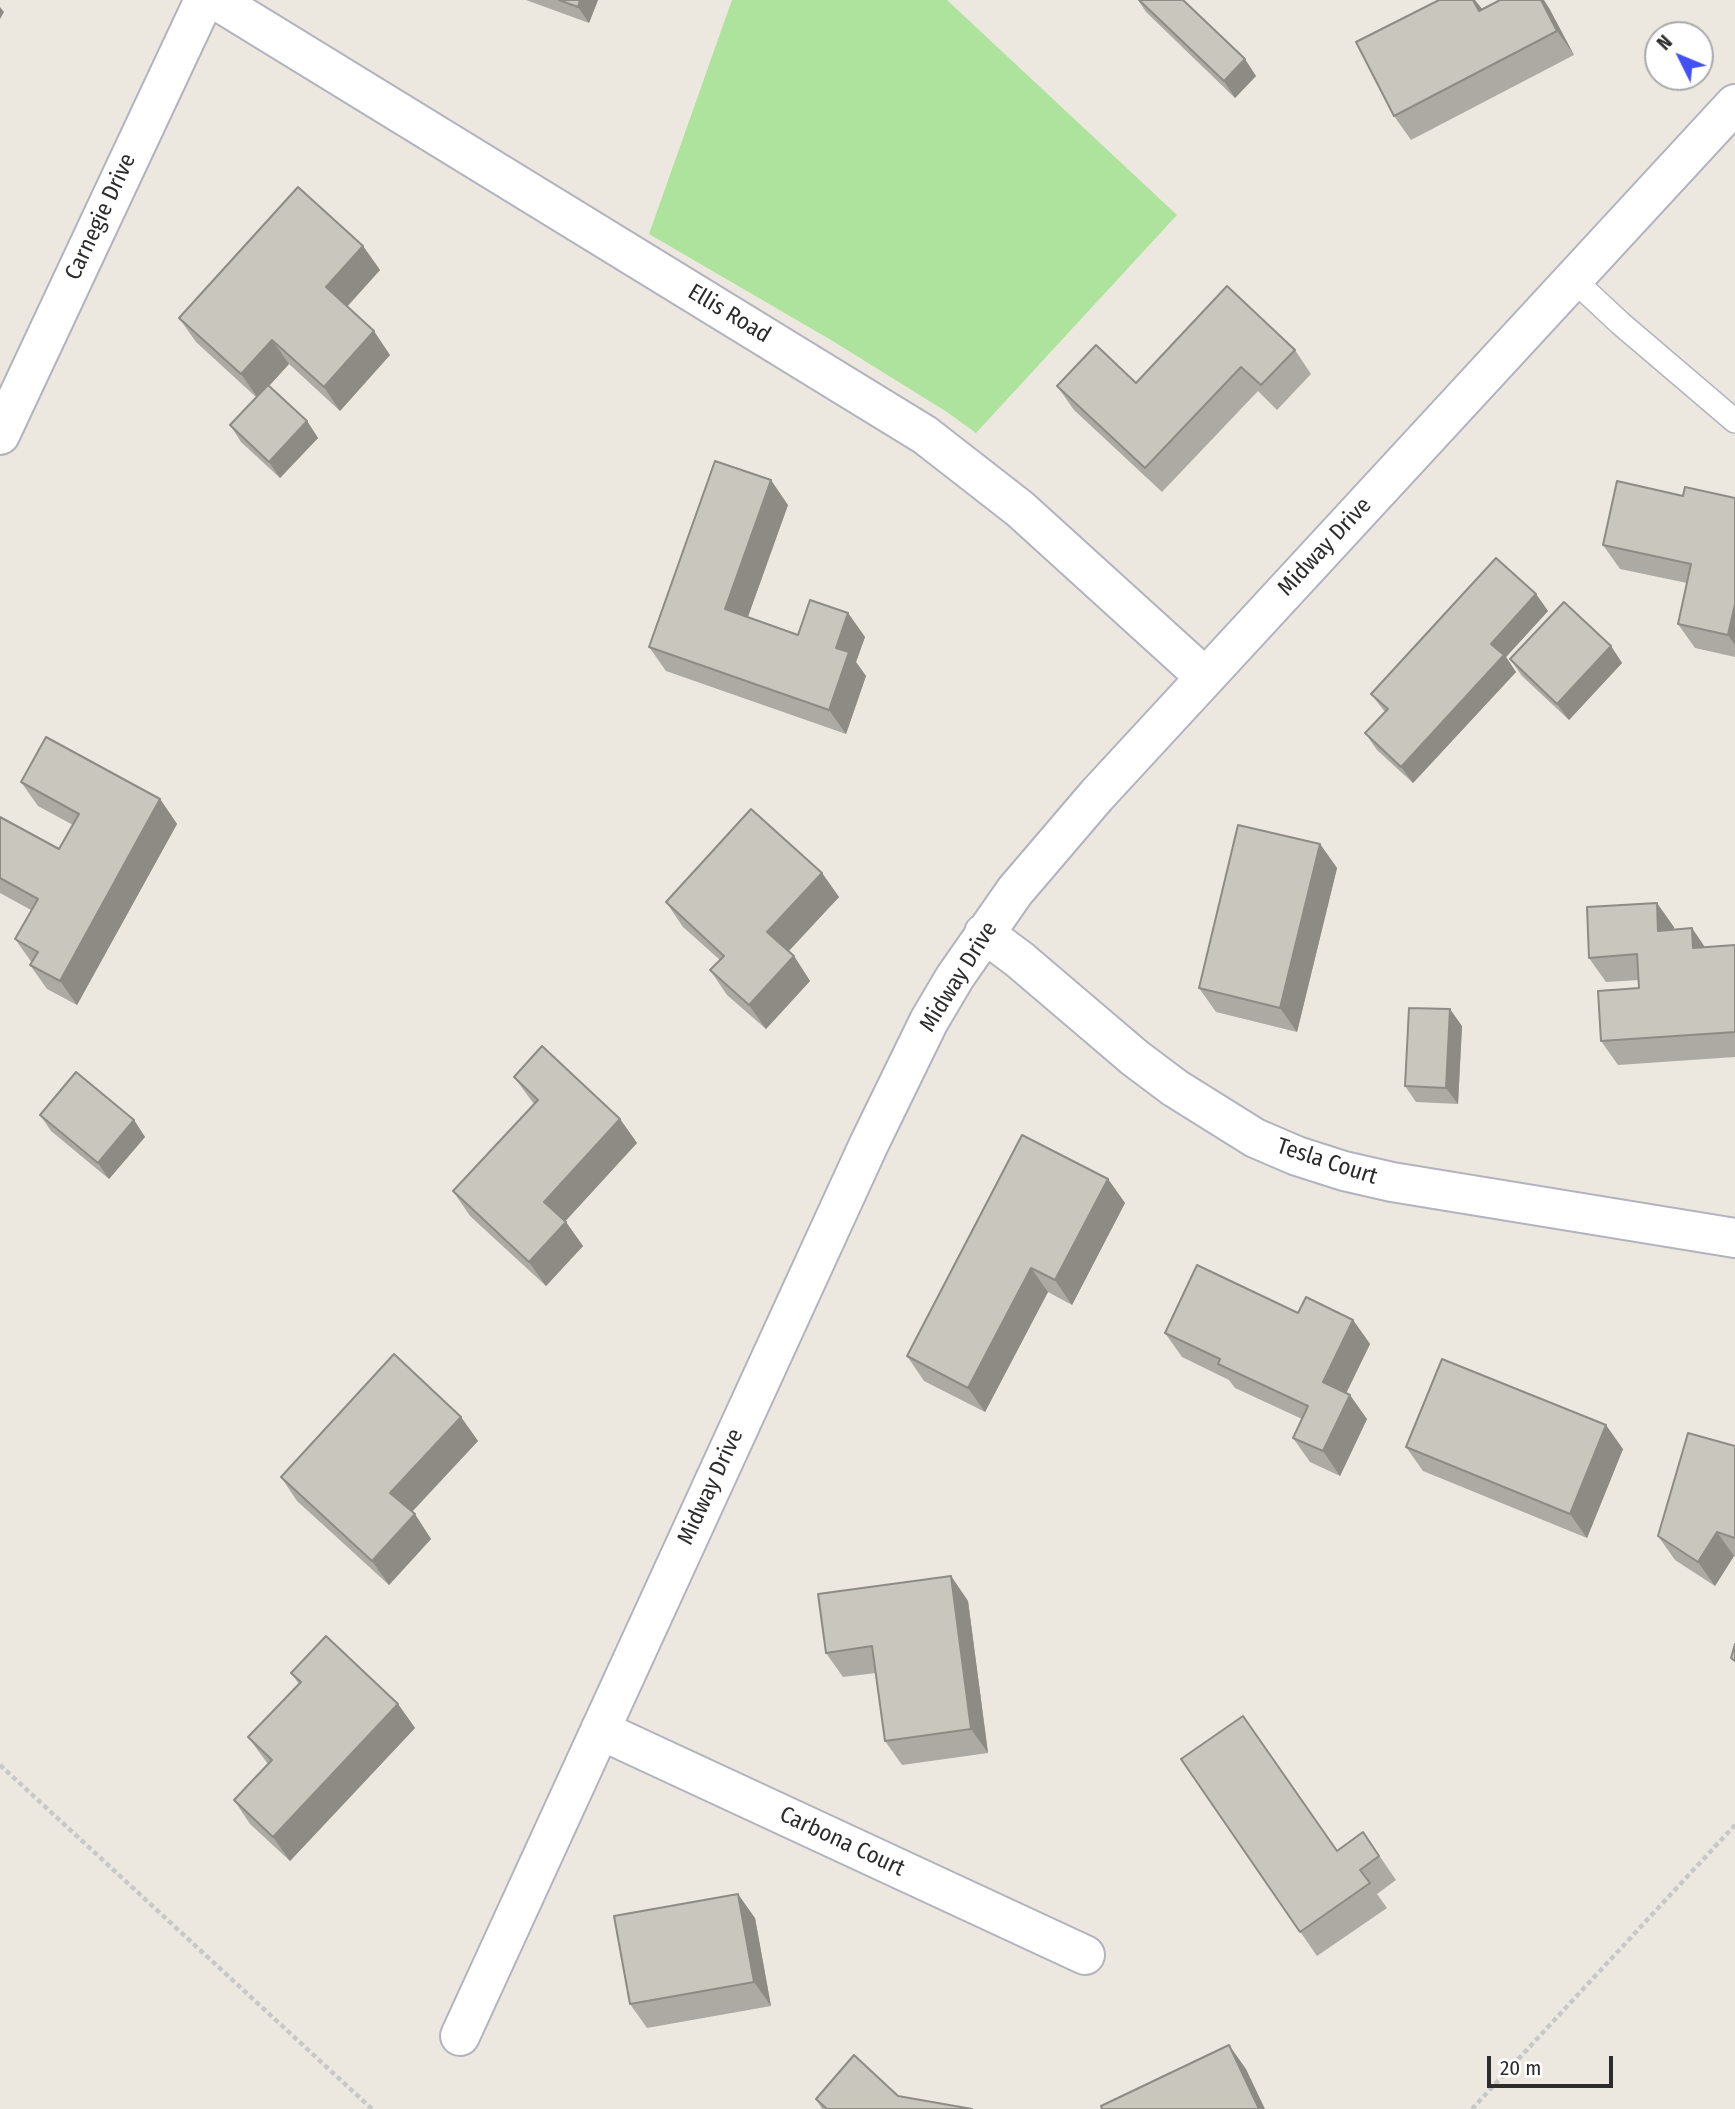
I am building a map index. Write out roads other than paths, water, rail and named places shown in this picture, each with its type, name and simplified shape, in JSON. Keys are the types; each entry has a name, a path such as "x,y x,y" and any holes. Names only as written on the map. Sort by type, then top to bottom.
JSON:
{"street":[{"name":"Carnegie Drive","path":"0,435 204,0"},
{"name":"Ellis Road","path":"216,0 925,435 1020,509 1205,677"},
{"name":"Midway Drive","path":"460,2036 903,1072 942,999 984,933 1061,836 1205,677 1735,104"},
{"name":"Tesla Court","path":"984,933 1175,1088 1255,1138 1297,1156 1392,1182 1735,1238"},
{"name":"Carbona Court","path":"600,1730 1085,1955"}],"lane":[{"path":"1573,279 1620,323 1735,421"}]}
